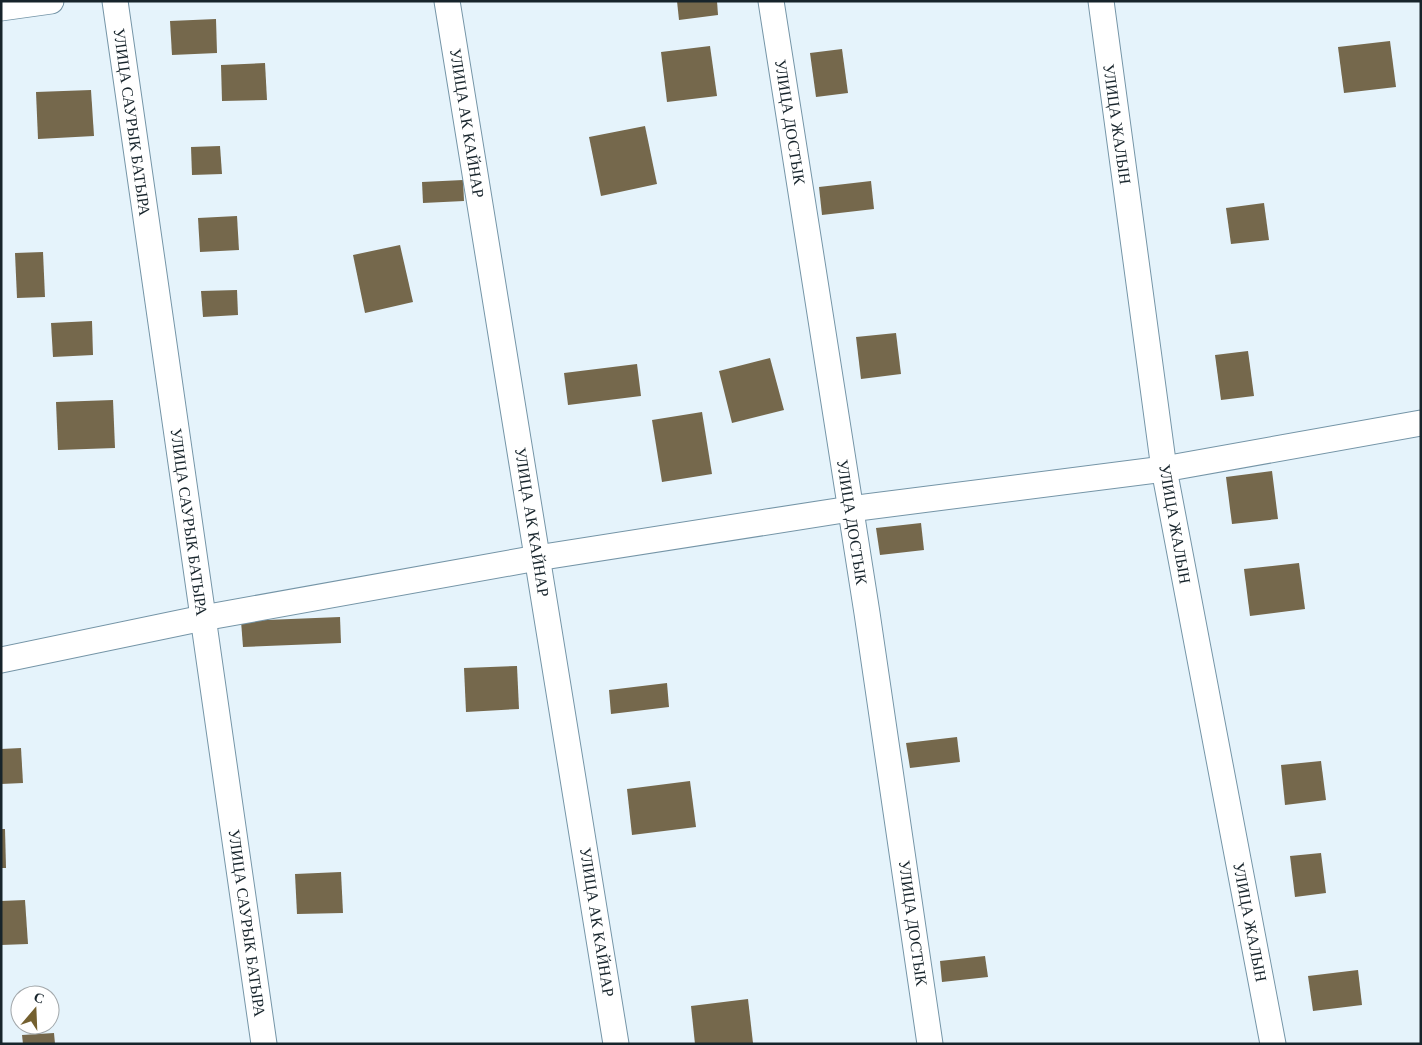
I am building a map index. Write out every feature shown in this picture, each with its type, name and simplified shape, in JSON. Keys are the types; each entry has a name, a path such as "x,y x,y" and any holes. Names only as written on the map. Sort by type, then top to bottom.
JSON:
{"street":[{"path":"1,8 50,1"},
{"name":"УЛИЦА САУРЫК БАТЫРА","path":"115,1 264,1044"},
{"name":"УЛИЦА АК КАЙНАР","path":"447,1 616,1044"},
{"name":"УЛИЦА ДОСТЫК","path":"771,1 850,509 930,1044"},
{"name":"УЛИЦА ЖАЛЫН","path":"1101,1 1164,469 1273,1044"},
{"path":"1,660 203,618 538,558 850,509 1164,469 1421,423"}],"building":[{"path":"677,1 717,1 718,15 679,20"},
{"path":"216,19 217,53 172,55 170,21"},
{"path":"1390,41 1396,87 1344,93 1338,47"},
{"path":"710,46 717,96 667,102 661,52"},
{"path":"842,49 848,93 816,97 810,53"},
{"path":"265,63 267,100 222,101 221,65"},
{"path":"91,90 94,136 38,139 36,92"},
{"path":"645,126 657,184 601,196 589,137"},
{"path":"220,146 222,174 192,175 191,147"},
{"path":"463,180 464,201 423,203 422,182"},
{"path":"871,181 874,209 822,215 819,187"},
{"path":"1264,203 1269,240 1231,244 1226,208"},
{"path":"237,216 239,250 200,252 198,218"},
{"path":"400,245 413,302 365,313 353,255"},
{"path":"43,252 45,297 17,298 15,253"},
{"path":"237,290 238,315 203,317 201,291"},
{"path":"92,321 93,355 53,357 51,323"},
{"path":"896,333 901,374 861,379 856,337"},
{"path":"1248,351 1254,396 1221,400 1215,355"},
{"path":"770,358 784,410 732,423 719,371"},
{"path":"637,364 641,396 568,405 564,373"},
{"path":"113,400 115,448 58,450 56,402"},
{"path":"702,412 712,474 662,482 652,420"},
{"path":"1272,471 1278,519 1232,524 1226,477"},
{"path":"921,523 924,550 880,555 876,528"},
{"path":"1299,563 1305,609 1250,616 1244,569"},
{"path":"340,617 341,643 243,647 241,621"},
{"path":"517,666 519,709 466,712 464,668"},
{"path":"667,683 669,707 611,714 609,690"},
{"path":"957,737 960,762 910,768 906,743"},
{"path":"21,748 23,783 1,784 1,749"},
{"path":"1321,761 1326,800 1285,805 1281,765"},
{"path":"690,781 696,827 632,835 627,789"},
{"path":"1,829 5,829 6,868 1,868"},
{"path":"1321,853 1326,893 1295,897 1290,856"},
{"path":"341,872 343,913 297,914 295,874"},
{"path":"25,900 28,944 1,945 1,901"},
{"path":"985,956 988,977 942,982 940,961"},
{"path":"1358,970 1362,1005 1313,1011 1308,976"},
{"path":"748,999 753,1043 695,1044 691,1006"},
{"path":"22,1035 54,1035 55,1044 23,1044"}]}
